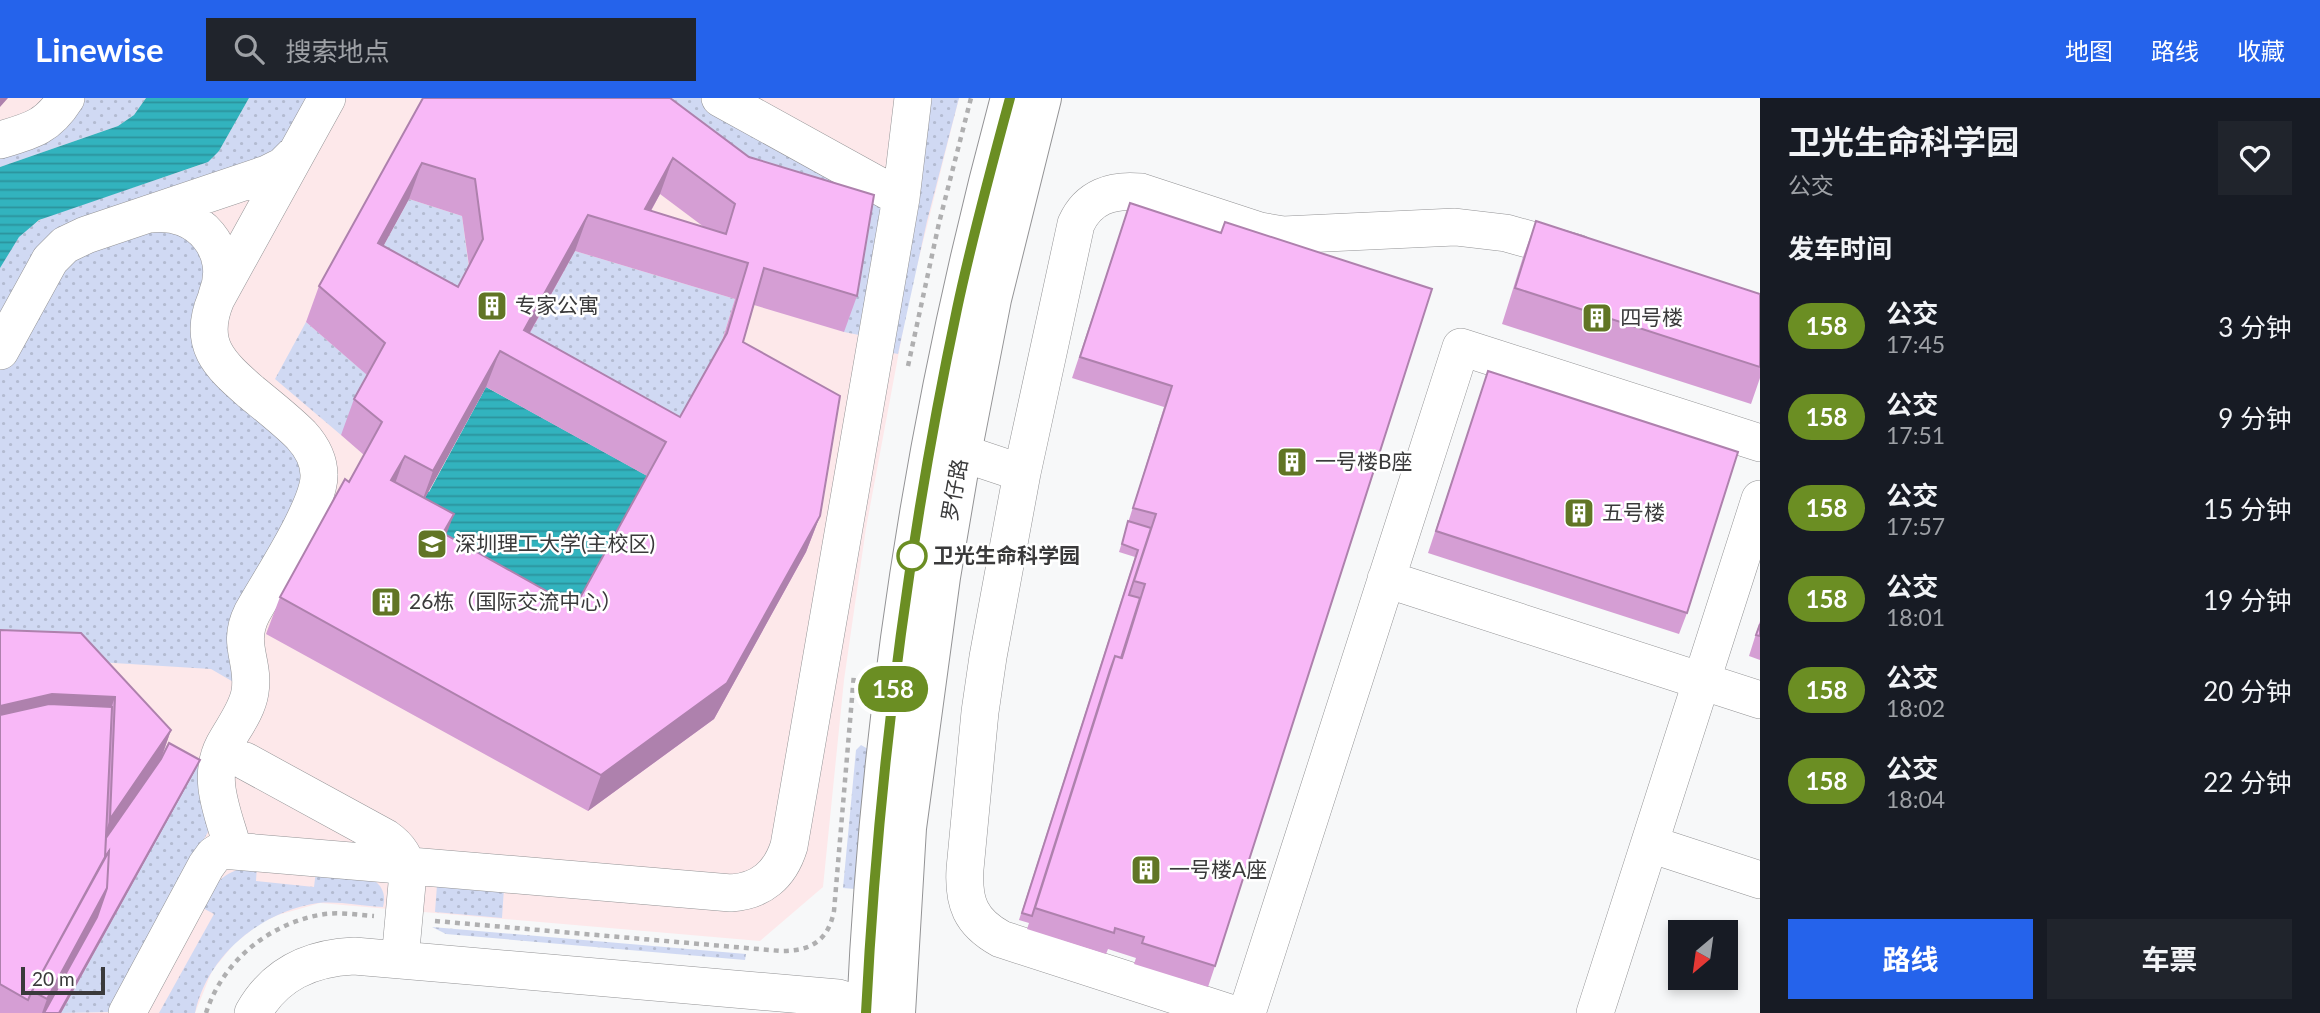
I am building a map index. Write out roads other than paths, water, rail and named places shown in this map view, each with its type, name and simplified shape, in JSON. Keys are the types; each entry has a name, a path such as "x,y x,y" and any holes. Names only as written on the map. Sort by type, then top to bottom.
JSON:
{"main road":[{"name":"罗仔路","path":"879,1011 871,920 894,680 910,569 957,308 1010,98"},
{"name":"罗仔路","path":"879,1011 937,601 962,453 992,299 1042,98"}],"street":[{"path":"0,140 36,130 53,116 66,98"},
{"path":"215,299 327,98"},
{"path":"720,98 901,198"},
{"path":"127,1013 211,859 222,850 731,893 759,886 779,870 789,846 901,198 914,98"},
{"path":"0,351 50,260 65,245 86,235 267,174 283,166 299,149"},
{"path":"1230,1013 1000,939 986,931 967,905 965,869 988,657 1022,473 1080,214 1100,197 1114,191 1141,192 1260,231 1283,235 1455,227 1482,229 1528,239 1605,262"},
{"path":"148,214 167,213 185,217 209,234 222,260 221,284 208,321 215,356 232,375 302,435 312,449 319,474 315,499 252,612 246,628 245,644 251,671 250,690 244,709 219,754 216,767 216,789 233,849"},
{"path":"1247,1013 1461,347 1760,443"},
{"path":"962,453 1022,473"},
{"path":"1595,1013 1760,499"},
{"path":"1386,579 1760,700"},
{"path":"245,761 386,838 401,851 407,865 408,879 400,960"},
{"path":"1650,844 1760,880"},
{"path":"254,1013 267,992 295,970 318,960 354,956 838,998 879,1011"}],"water":[{"path":"146,98 249,98 219,151 208,162 39,220 19,237 0,268 0,167 118,126 134,115"},
{"path":"486,387 653,479 562,643 392,492 429,492"}],"place":[{"name":"专家公寓","path":"492,306"},
{"name":"四号楼","path":"1597,318"},
{"name":"一号楼B座","path":"1292,462"},
{"name":"五号楼","path":"1579,513"},
{"name":"深圳理工大学(主校区)","path":"432,544"},
{"name":"卫光生命科学园","path":"912,556"},
{"name":"26栋（国际交流中心）","path":"386,602"},
{"name":"一号楼A座","path":"1146,870"}]}
